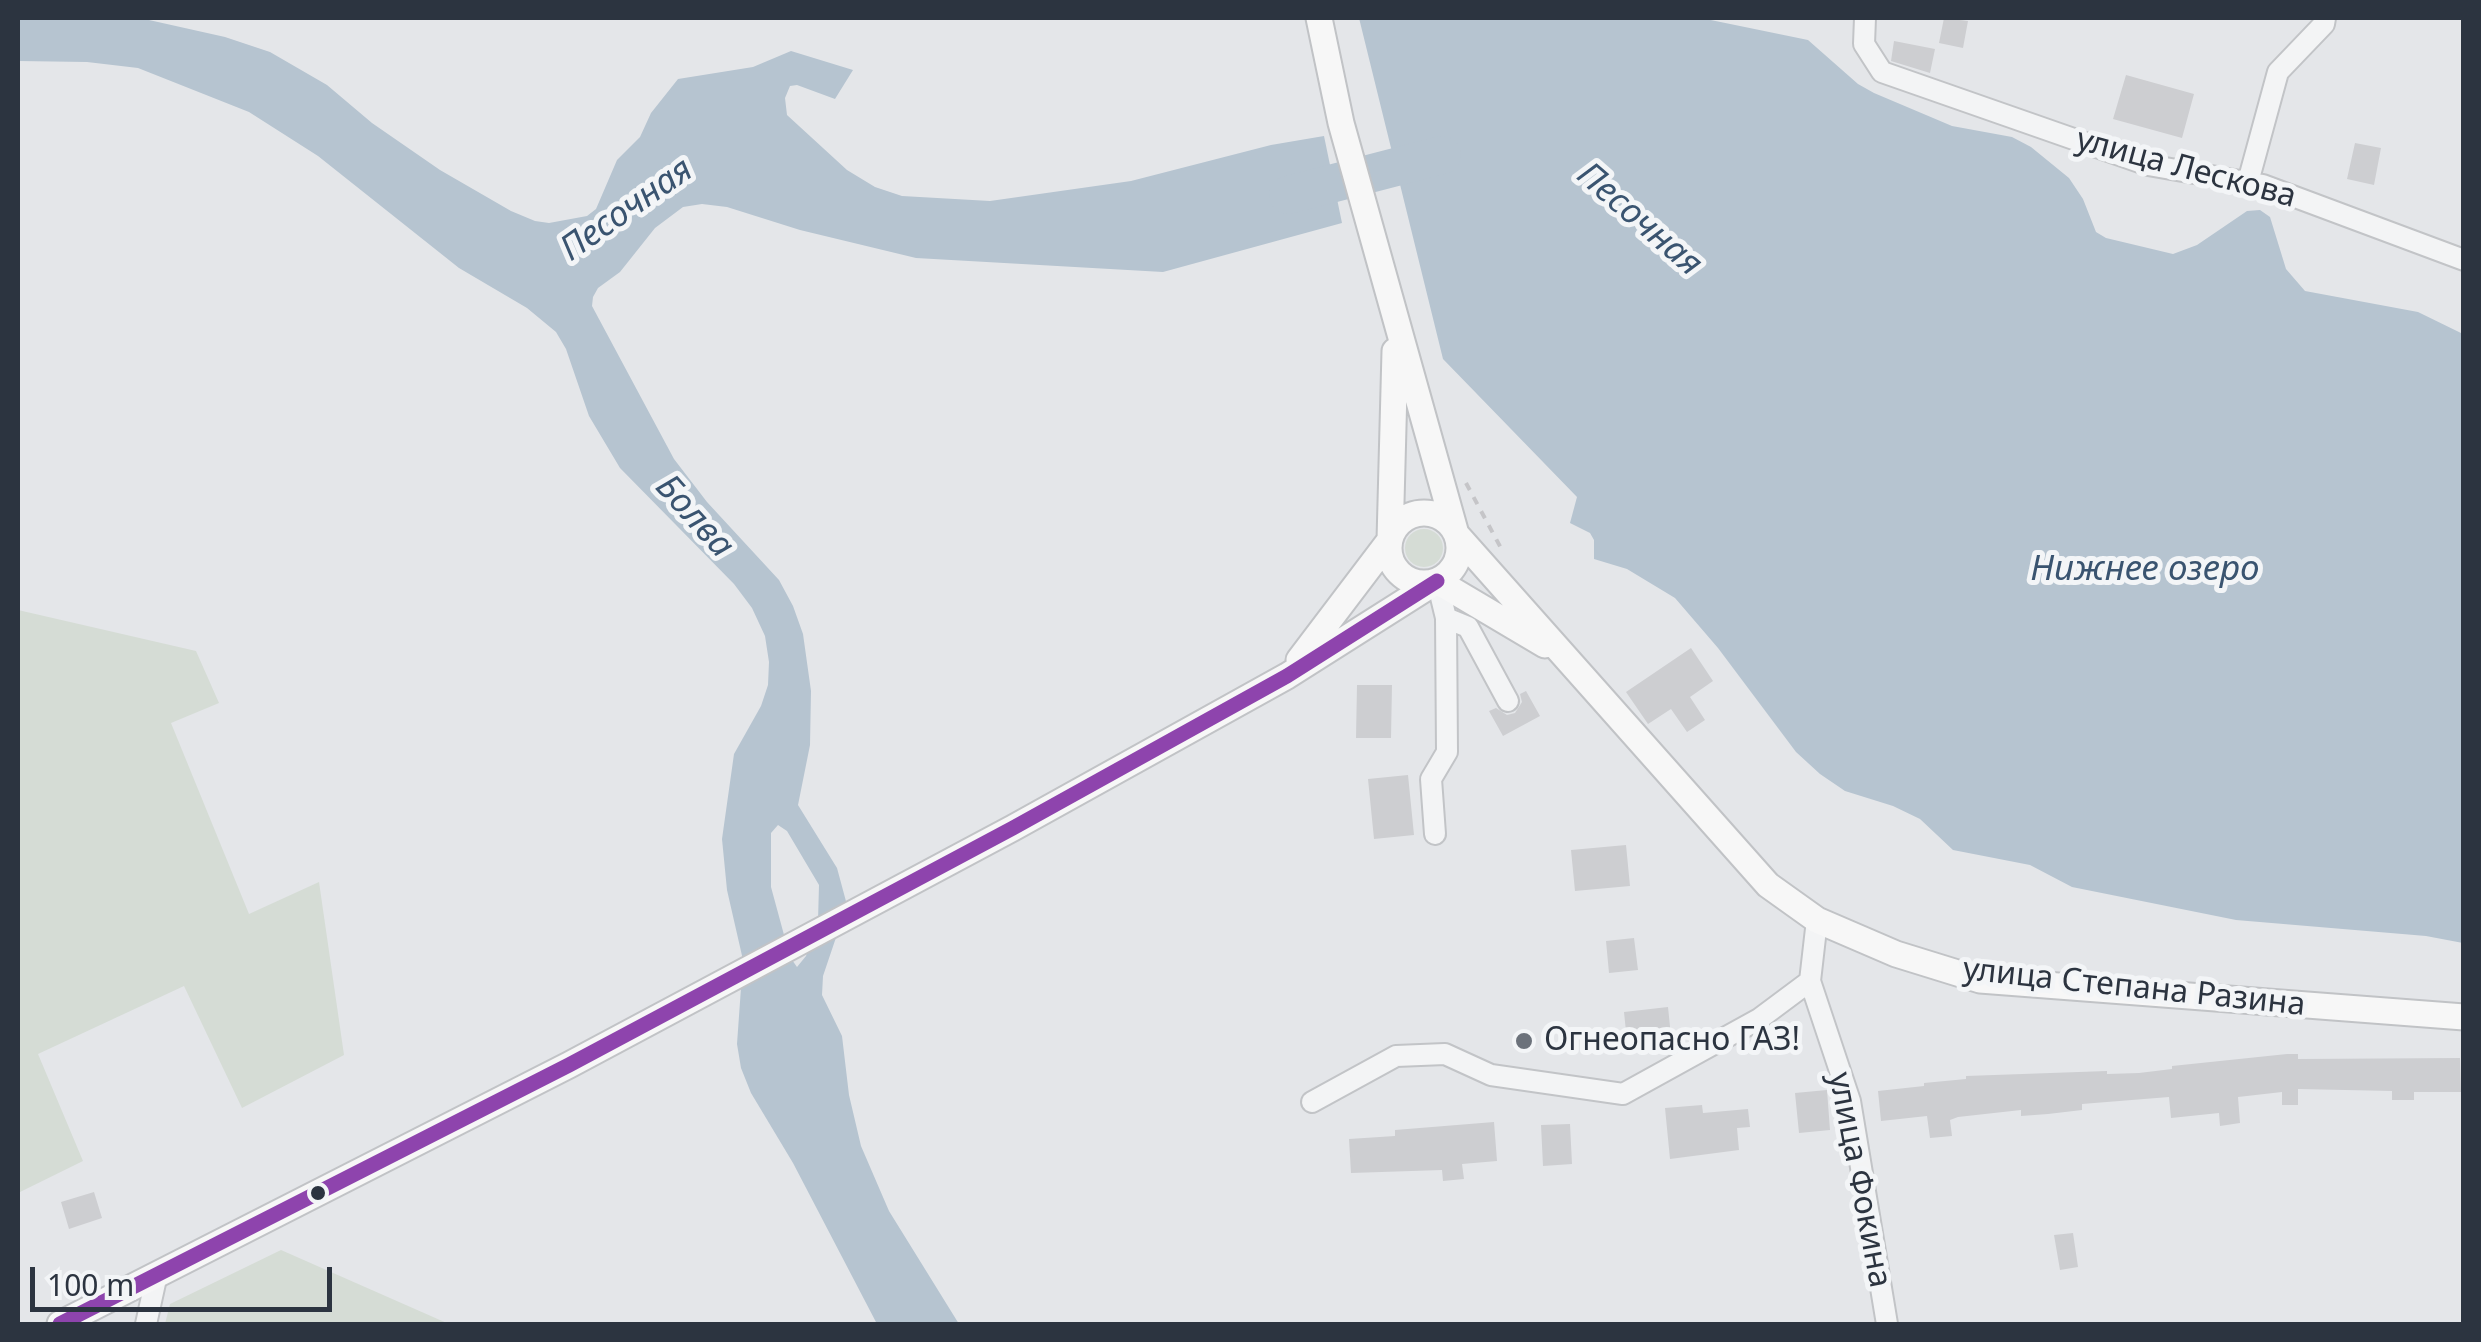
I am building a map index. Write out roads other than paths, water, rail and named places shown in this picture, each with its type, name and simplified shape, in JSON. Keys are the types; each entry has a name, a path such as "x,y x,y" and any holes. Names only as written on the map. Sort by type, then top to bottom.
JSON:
{"main road":[{"path":"60,1324 569,1065 1013,828 1287,676 1446,575 1458,556 1456,534 1341,123 1319,18"},
{"path":"1395,326 1391,562 1405,578 1415,582 1436,581 1566,658"},
{"path":"1287,676 1401,521 1420,513 1442,517 1456,534"},
{"name":"улица Степана Разина","path":"1456,534 1768,885 1817,920 1896,954 1980,980 2464,1018"}],"street":[{"name":"улица Лескова","path":"1865,18 1864,44 1882,72 2148,165 2262,185 2464,260"},
{"path":"2248,182 2278,72 2324,24 2325,18"},
{"path":"1434,834 1431,779 1447,752 1446,618 1436,581"},
{"path":"1446,618 1468,627 1508,701"},
{"name":"улица Фокина","path":"1817,920 1810,981 1850,1101 1887,1324"},
{"path":"1312,1102 1396,1056 1445,1054 1491,1076 1623,1094 1759,1019 1810,981"},
{"path":"146,1324 157,1274"}],"water":[{"name":"Болва","path":"18,18 140,18 225,37 270,52 327,85 372,123 440,170 511,211 549,223 587,216 596,209 617,160 640,137 651,113 678,79 753,67 791,51 853,70 835,99 790,86 785,98 787,115 847,170 875,187 902,196 990,201 1131,181 1271,145 1324,136 1342,223 1163,272 916,258 800,230 727,207 702,204 683,207 655,228 620,272 598,288 593,297 592,306 674,459 707,502 779,580 803,634 811,691 810,745 798,805 837,868 847,905 823,976 822,995 842,1036 849,1095 861,1146 889,1211 959,1324 877,1324 793,1163 751,1093 737,1044 743,960 727,890 722,839 734,754 761,706 768,685 765,636 752,608 734,584 620,468 589,416 566,349 556,332 527,308 459,268 318,156 249,112 138,68 87,62 18,61","holes":["778,825 787,831 819,885 818,921 806,956 797,967 790,957 771,887 771,833"]},
{"name":"Нижнее озеро","path":"1359,18 1701,18 1808,40 1858,84 1874,93 1952,126 2012,137 2031,147 2069,178 2083,199 2096,232 2106,238 2173,254 2197,245 2247,211 2260,210 2270,217 2286,269 2305,291 2418,312 2463,334 2463,943 2426,936 2236,920 2072,887 2030,865 1953,850 1920,819 1845,791 1820,774 1796,752 1675,598 1627,569 1594,559 1590,533 1570,523 1577,497 1443,359"}],"waterway":[{"name":"Песочная","path":"1288,195 1442,155"}],"place":[{"name":"Огнеопасно ГАЗ!","path":"1524,1041"}]}
